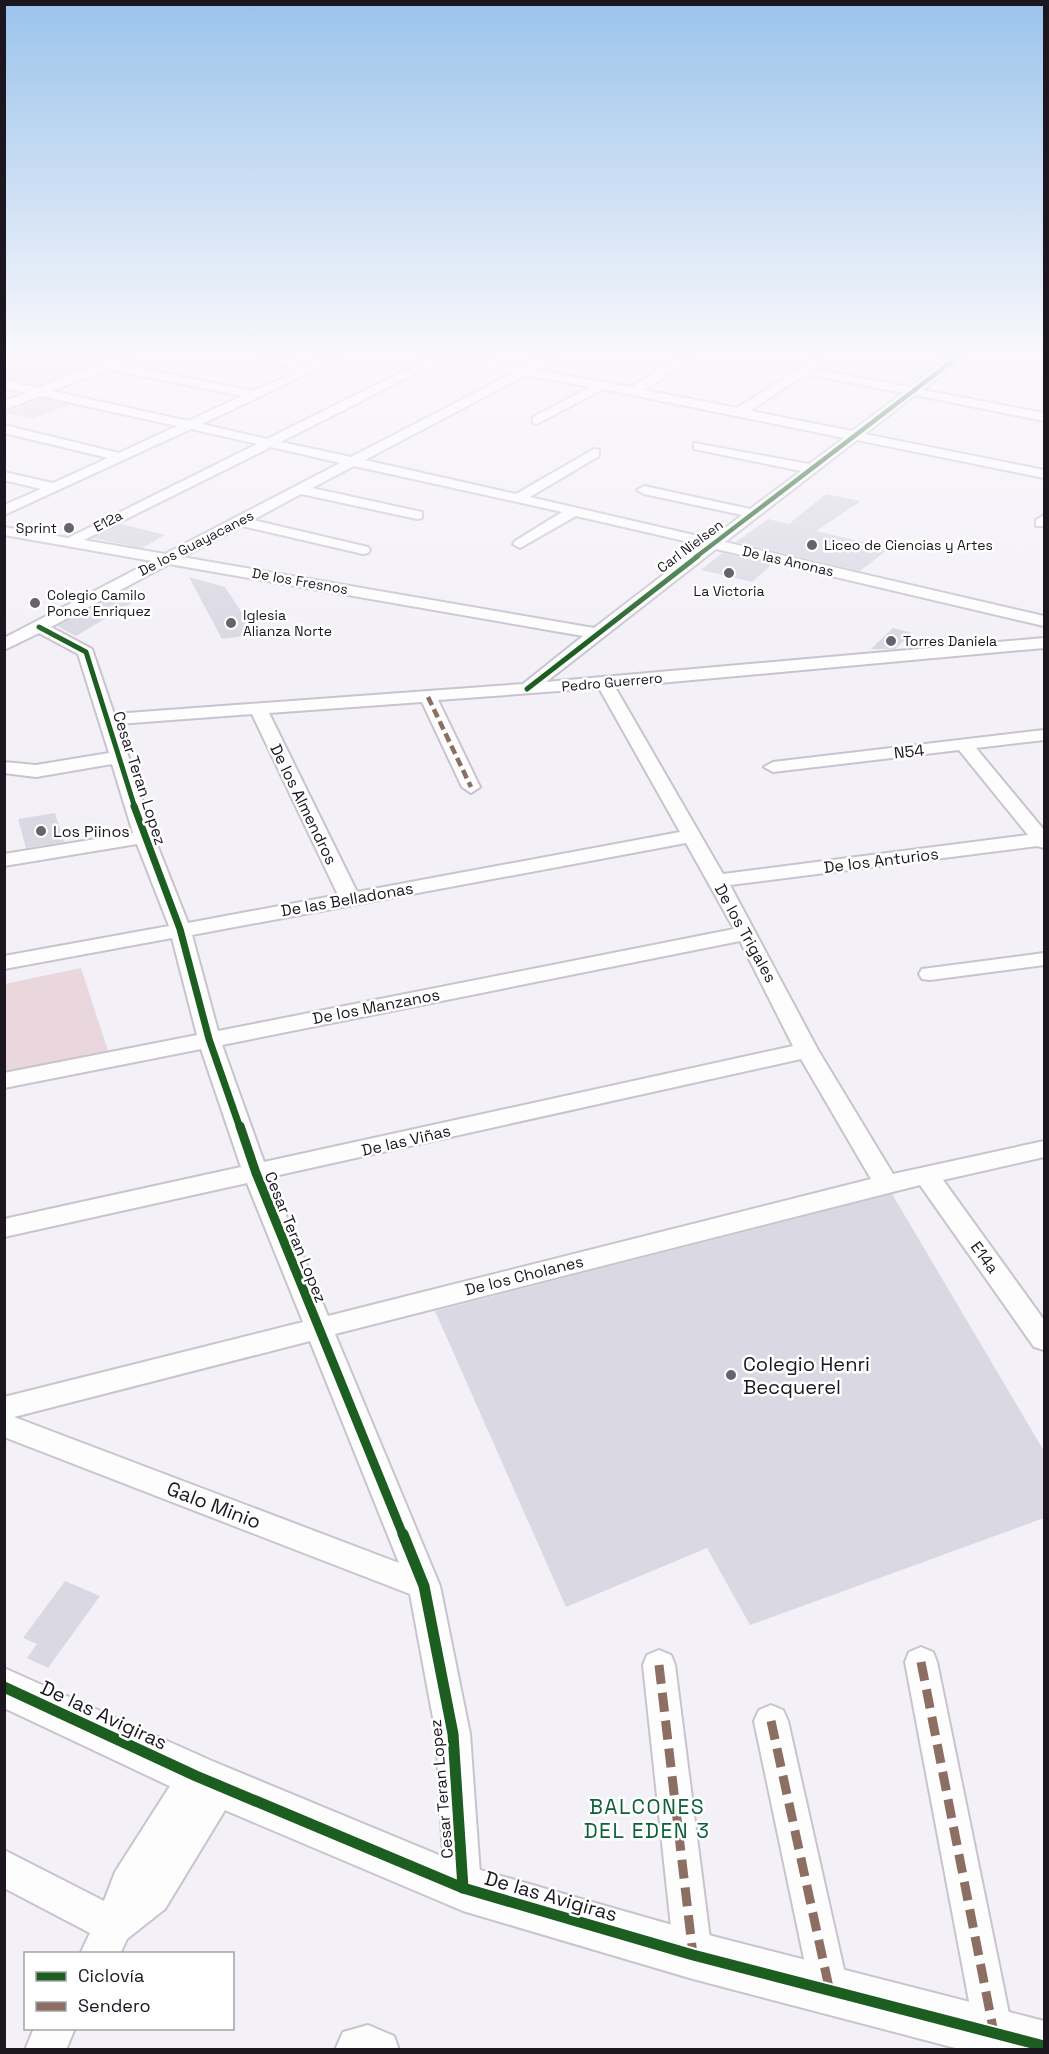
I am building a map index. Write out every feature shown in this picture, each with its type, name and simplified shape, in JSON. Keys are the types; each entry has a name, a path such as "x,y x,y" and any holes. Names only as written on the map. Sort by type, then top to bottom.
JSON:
{"street":[{"path":"111,455 120,457"},
{"path":"4,511 125,455"},
{"name":"E12a","path":"70,542 243,455"},
{"name":"De las Anonas","path":"316,455 519,498 1044,621"},
{"name":"De los Guayacanes","path":"4,645 367,455"},
{"path":"519,498 591,455"},
{"path":"743,455 813,469"},
{"name":"Carl Nielsen","path":"527,689 590,638 831,455"},
{"path":"949,455 1038,473 1044,458"},
{"path":"4,476 52,487"},
{"path":"300,489 417,515"},
{"path":"644,490 755,514"},
{"path":"520,544 574,511"},
{"path":"240,521 363,550"},
{"name":"De los Fresnos","path":"4,531 168,558 246,577"},
{"name":"De los Fresnos","path":"4,541 152,566 246,577 590,638"},
{"name":"Cesar Teran Lopez","path":"39,627 81,647 86,652 144,837 180,928 209,1039 256,1173 424,1586 453,1734 463,1888"},
{"name":"Pedro Guerrero","path":"107,720 604,683 1044,643"},
{"name":"De los Trigales","path":"604,683 747,933 807,1050 886,1184"},
{"path":"428,697 471,787"},
{"name":"De los Almendros","path":"258,709 350,898"},
{"name":"N54","path":"773,767 1044,735"},
{"path":"964,745 1044,840"},
{"path":"4,767 36,771 119,757"},
{"name":"De las Belladonas","path":"4,963 180,928 691,836"},
{"path":"4,860 144,837"},
{"name":"De los Anturios","path":"717,881 1044,840"},
{"name":"De los Manzanos","path":"4,1081 747,933"},
{"path":"930,974 1044,959"},
{"name":"De las Viñas","path":"4,1228 807,1050"},
{"name":"De los Cholanes","path":"4,1408 886,1184 1044,1149"},
{"name":"E14a","path":"926,1175 1044,1340"},
{"name":"Galo Minio","path":"4,1425 424,1586"},
{"path":"921,1662 994,2033"},
{"path":"659,1665 693,1956"},
{"name":"De las Avigiras","path":"4,1687 209,1781 463,1888 693,1956 1044,2046"},
{"path":"771,1721 830,1992"},
{"path":"4,1868 106,1940 152,1896 209,1781"},
{"path":"44,2049 55,2030"},
{"path":"354,2049 357,2046 368,2045 380,2049"}],"shaded area":[{"path":"81,968 109,1054 5,1074 5,984"}],"building":[{"name":"Liceo de Ciencias y Artes","path":"826,494 861,501 816,531 890,548 860,571 736,542 768,519 789,524"},
{"path":"121,524 165,535 142,548 93,538"},
{"path":"722,553 772,564 752,582 701,570"},
{"name":"Iglesia Alianza Norte","path":"189,577 225,587 256,634 222,639"},
{"path":"129,588 148,593 76,636 57,626"},
{"name":"Torres Daniela","path":"893,628 912,633 895,649 871,649"},
{"name":"Los Piinos","path":"55,813 64,842 26,848 18,819"},
{"name":"Colegio Henri Becquerel","path":"892,1194 1044,1451 1044,1518 750,1625 707,1548 566,1607 435,1311"},
{"path":"65,1581 100,1596 48,1668 27,1658 37,1644 23,1638"}],"marked path":[{"path":"428,697 471,787"},
{"path":"921,1662 994,2033"},
{"path":"659,1665 693,1955"},
{"path":"771,1721 830,1992"}],"cycle path":[{"path":"527,689 830,455"},
{"path":"39,627 81,647 86,652 144,837 180,929 209,1039 256,1173 424,1586 453,1734 463,1888"},
{"path":"4,1687 196,1776 463,1888 693,1955 1044,2046"}],"place":[{"name":"Sprint","path":"69,528"},
{"name":"Liceo de Ciencias y Artes","path":"812,545"},
{"name":"La Victoria","path":"729,573"},
{"name":"Colegio Camilo Ponce Enriquez","path":"35,603"},
{"name":"Iglesia Alianza Norte","path":"231,623"},
{"name":"Torres Daniela","path":"891,641"},
{"name":"Los Piinos","path":"41,831"},
{"name":"Colegio Henri Becquerel","path":"731,1375"}],"district":[{"name":"BALCONES DEL EDEN 3","path":"647,1819"}]}
